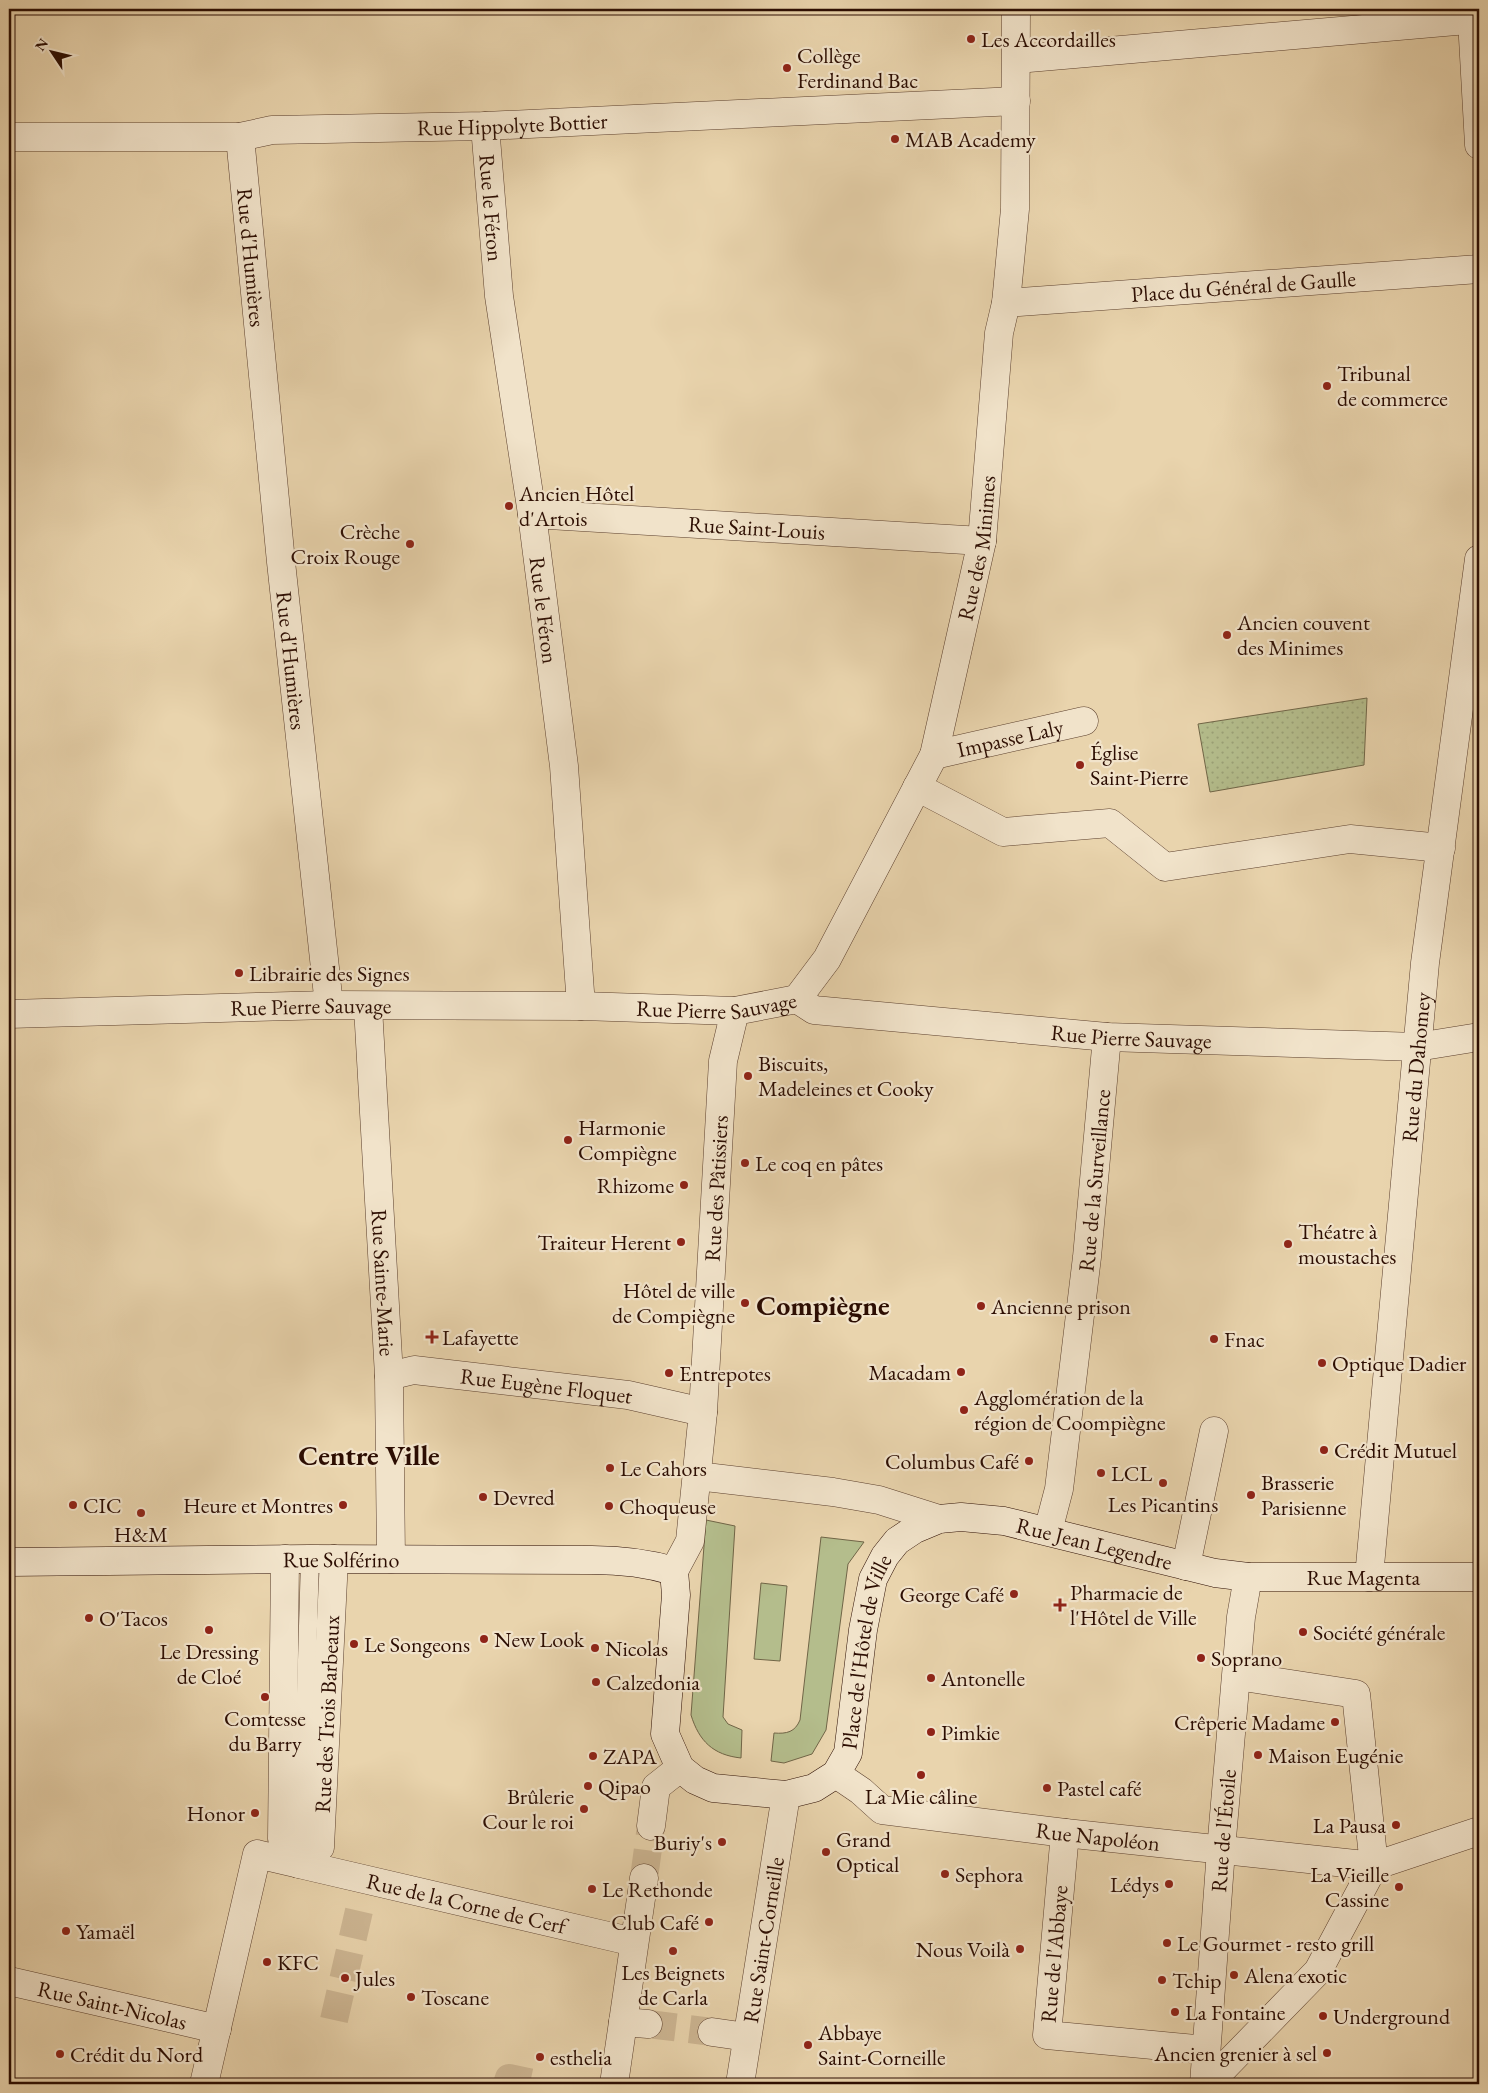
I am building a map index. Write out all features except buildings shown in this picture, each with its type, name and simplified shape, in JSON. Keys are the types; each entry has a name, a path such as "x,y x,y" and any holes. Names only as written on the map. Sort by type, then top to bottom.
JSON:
{"street":[{"name":"Rue des Minimes","path":"797,999 827,959 934,754 982,541 999,333 1006,303 1015,209 1016,9"},
{"path":"1017,59 1476,19 1479,145"},
{"name":"Rue Hippolyte Bottier","path":"9,137 240,137 272,130 485,126 1016,102"},
{"name":"Rue le Féron","path":"485,126 499,296 532,514 564,766 581,1006"},
{"name":"Rue d'Humières","path":"240,137 281,562 329,1005"},
{"name":"Place du Général de Gaulle","path":"1006,303 1479,269"},
{"name":"Rue Saint-Louis","path":"532,514 982,541"},
{"name":"Rue du Dahomey","path":"1369,1577 1425,963 1479,559"},
{"name":"Impasse Laly","path":"934,754 1084,722"},
{"path":"917,787 1003,832 1110,823 1165,867 1350,839 1441,848"},
{"name":"Rue Pierre Sauvage","path":"9,1014 329,1005 368,1007 581,1006 735,1011 797,999 814,1010 1107,1037 1418,1047 1479,1037"},
{"name":"Rue Sainte-Marie","path":"368,1007 389,1376 391,1559"},
{"name":"Rue des Pâtissiers","path":"674,1572 690,1541 703,1412 723,1062 735,1011"},
{"name":"Rue de la Surveillance","path":"1048,1531 1059,1489 1087,1258 1107,1037"},
{"name":"Rue Eugène Floquet","path":"389,1376 414,1370 628,1395 703,1412"},
{"path":"1186,1566 1214,1431"},
{"path":"697,1476 879,1500 939,1519"},
{"name":"Rue Jean Legendre","path":"939,1519 961,1517 1004,1521 1215,1573 1248,1577"},
{"name":"Place de l'Hôtel de Ville","path":"680,1768 694,1780 713,1788 786,1795 814,1788 836,1774 848,1753 863,1630 873,1579 885,1556 897,1542 915,1529 939,1519"},
{"name":"Rue Solférino","path":"9,1562 310,1559 618,1560 653,1565 674,1572"},
{"name":"Rue des Trois Barbeaux","path":"310,1559 320,1847 301,1845 282,1839 310,1559"},
{"path":"651,1826 656,1787 680,1768 665,1734 676,1595 674,1572"},
{"name":"Rue Magenta","path":"1248,1577 1479,1577"},
{"name":"Rue de l'Étoile","path":"1204,2084 1221,1850 1241,1617 1248,1577"},
{"path":"1208,2084 1318,1972 1374,1866 1356,1694 1237,1676"},
{"name":"Rue Napoléon","path":"836,1774 861,1790 882,1810 1065,1833 1374,1866"},
{"name":"Rue Saint-Corneille","path":"740,2084 786,1795"},
{"path":"1374,1866 1479,1830"},
{"name":"Rue de l'Abbaye","path":"1065,1833 1047,2035 1206,2050"},
{"name":"Rue des Trois Barbeaux","path":"204,2084 257,1854 301,1845"},
{"name":"Rue de la Corne de Cerf","path":"301,1845 364,1891 634,1942"},
{"path":"614,2084 635,2023 634,1942 644,1878"},
{"name":"Rue Saint-Nicolas","path":"9,1981 217,2029"},
{"path":"712,2032 747,2037"}],"green space":[{"path":"1367,698 1364,765 1210,792 1198,724"},
{"path":"706,1520 735,1526 723,1717 728,1724 742,1730 741,1758 722,1754 709,1745 698,1732 691,1715"},
{"path":"821,1537 864,1542 848,1564 826,1730 812,1754 784,1763 771,1761 774,1733 793,1730 800,1720"},
{"path":"761,1583 787,1586 780,1661 754,1659"}],"tunnel":[{"path":"644,1878 651,1826"},
{"path":"334,2020 361,1902"},
{"path":"648,2024 712,2032"},
{"path":"507,2084 509,2078 537,2084"}],"place":[{"name":"Les Accordailles","path":"971,39"},
{"name":"Collège Ferdinand Bac","path":"787,68"},
{"name":"MAB Academy","path":"895,139"},
{"name":"Tribunal de commerce","path":"1327,386"},
{"name":"Ancien Hôtel d'Artois","path":"509,506"},
{"name":"Crèche Croix Rouge","path":"410,544"},
{"name":"Ancien couvent des Minimes","path":"1227,635"},
{"name":"Église Saint-Pierre","path":"1080,765"},
{"name":"Librairie des Signes","path":"239,973"},
{"name":"Biscuits, Madeleines et Cooky","path":"748,1076"},
{"name":"Harmonie Compiègne","path":"568,1140"},
{"name":"Le coq en pâtes","path":"745,1163"},
{"name":"Rhizome","path":"684,1185"},
{"name":"Traiteur Herent","path":"681,1242"},
{"name":"Théatre à moustaches","path":"1288,1244"},
{"name":"Hôtel de ville de Compiègne","path":"745,1303"},
{"name":"Ancienne prison","path":"981,1306"},
{"name":"Lafayette","path":"432,1337"},
{"name":"Fnac","path":"1214,1339"},
{"name":"Optique Dadier","path":"1322,1363"},
{"name":"Macadam","path":"961,1372"},
{"name":"Entrepotes","path":"669,1373"},
{"name":"Agglomération de la région de Coompiègne","path":"964,1410"},
{"name":"Crédit Mutuel","path":"1324,1450"},
{"name":"Columbus Café","path":"1029,1461"},
{"name":"Le Cahors","path":"610,1468"},
{"name":"LCL","path":"1101,1473"},
{"name":"Les Picantins","path":"1163,1483"},
{"name":"Brasserie Parisienne","path":"1251,1495"},
{"name":"Devred","path":"483,1497"},
{"name":"CIC","path":"73,1505"},
{"name":"Heure et Montres","path":"343,1505"},
{"name":"Choqueuse","path":"609,1506"},
{"name":"H&M","path":"141,1513"},
{"name":"George Café","path":"1014,1594"},
{"name":"Pharmacie de l'Hôtel de Ville","path":"1060,1605"},
{"name":"O'Tacos","path":"89,1618"},
{"name":"Le Dressing de Cloé","path":"209,1630"},
{"name":"Société générale","path":"1303,1632"},
{"name":"New Look","path":"484,1639"},
{"name":"Le Songeons","path":"354,1644"},
{"name":"Nicolas","path":"595,1648"},
{"name":"Soprano","path":"1201,1658"},
{"name":"Antonelle","path":"931,1678"},
{"name":"Calzedonia","path":"596,1682"},
{"name":"Comtesse du Barry","path":"265,1697"},
{"name":"Crêperie Madame","path":"1335,1722"},
{"name":"Pimkie","path":"931,1732"},
{"name":"Maison Eugénie","path":"1258,1755"},
{"name":"ZAPA","path":"593,1756"},
{"name":"La Mie câline","path":"921,1775"},
{"name":"Qipao","path":"588,1786"},
{"name":"Pastel café","path":"1047,1788"},
{"name":"Brûlerie Cour le roi","path":"584,1809"},
{"name":"Honor","path":"255,1813"},
{"name":"La Pausa","path":"1396,1825"},
{"name":"Buriy's","path":"722,1842"},
{"name":"Grand Optical","path":"826,1852"},
{"name":"Sephora","path":"945,1874"},
{"name":"Lédys","path":"1169,1884"},
{"name":"La Vieille Cassine","path":"1399,1887"},
{"name":"Le Rethonde","path":"592,1889"},
{"name":"Club Café","path":"709,1922"},
{"name":"Yamaël","path":"66,1931"},
{"name":"Le Gourmet - resto grill","path":"1167,1943"},
{"name":"Nous Voilà","path":"1020,1949"},
{"name":"Les Beignets de Carla","path":"673,1951"},
{"name":"KFC","path":"267,1962"},
{"name":"Alena exotic","path":"1234,1975"},
{"name":"Jules","path":"345,1978"},
{"name":"Tchip","path":"1162,1980"},
{"name":"Toscane","path":"411,1997"},
{"name":"La Fontaine","path":"1175,2012"},
{"name":"Underground","path":"1323,2016"},
{"name":"Abbaye Saint-Corneille","path":"808,2045"},
{"name":"Ancien grenier à sel","path":"1327,2053"},
{"name":"Crédit du Nord","path":"60,2054"},
{"name":"esthelia","path":"540,2057"}],"district":[{"name":"Compiègne","path":"823,1305"},
{"name":"Centre Ville","path":"369,1455"}]}
